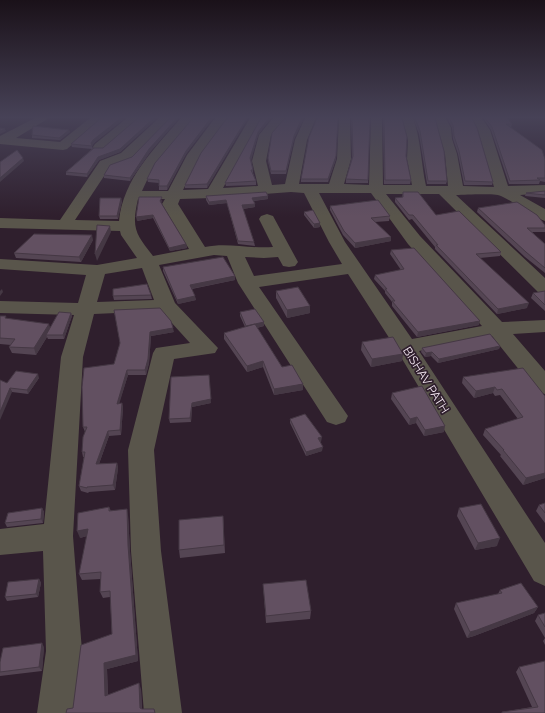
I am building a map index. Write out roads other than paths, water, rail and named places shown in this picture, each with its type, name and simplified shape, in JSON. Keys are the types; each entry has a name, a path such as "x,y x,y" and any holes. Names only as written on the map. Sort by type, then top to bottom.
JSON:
{"street":[{"path":"64,225 106,164 126,156 131,151"},
{"path":"159,151 148,164 132,195 128,209 127,226 129,235 149,262 166,304 207,348 164,353 141,450 146,551 163,713"},
{"path":"195,151 178,183 170,204 200,252"},
{"path":"212,194 236,151"},
{"path":"261,151 259,161 266,189"},
{"path":"300,188 301,151"},
{"path":"335,189 344,159 344,151"},
{"path":"377,151 376,190 414,240 497,330 545,386"},
{"path":"414,151 420,191"},
{"path":"450,151 449,190 545,288"},
{"path":"490,151 502,192 532,206 545,216"},
{"path":"132,195 212,194 266,189 300,188 502,192 545,189"},
{"name":"BISHAV PATH","path":"300,188 406,347 545,571"},
{"path":"267,219 296,276"},
{"path":"0,223 127,226"},
{"path":"0,264 97,270 214,250 264,253 283,251"},
{"path":"234,251 247,283 336,416"},
{"path":"247,283 353,268"},
{"path":"56,713 64,651 58,536 72,357 97,270"},
{"path":"0,307 85,309 166,304"},
{"path":"406,347 497,330 545,326"},
{"path":"0,542 58,536"}]}
